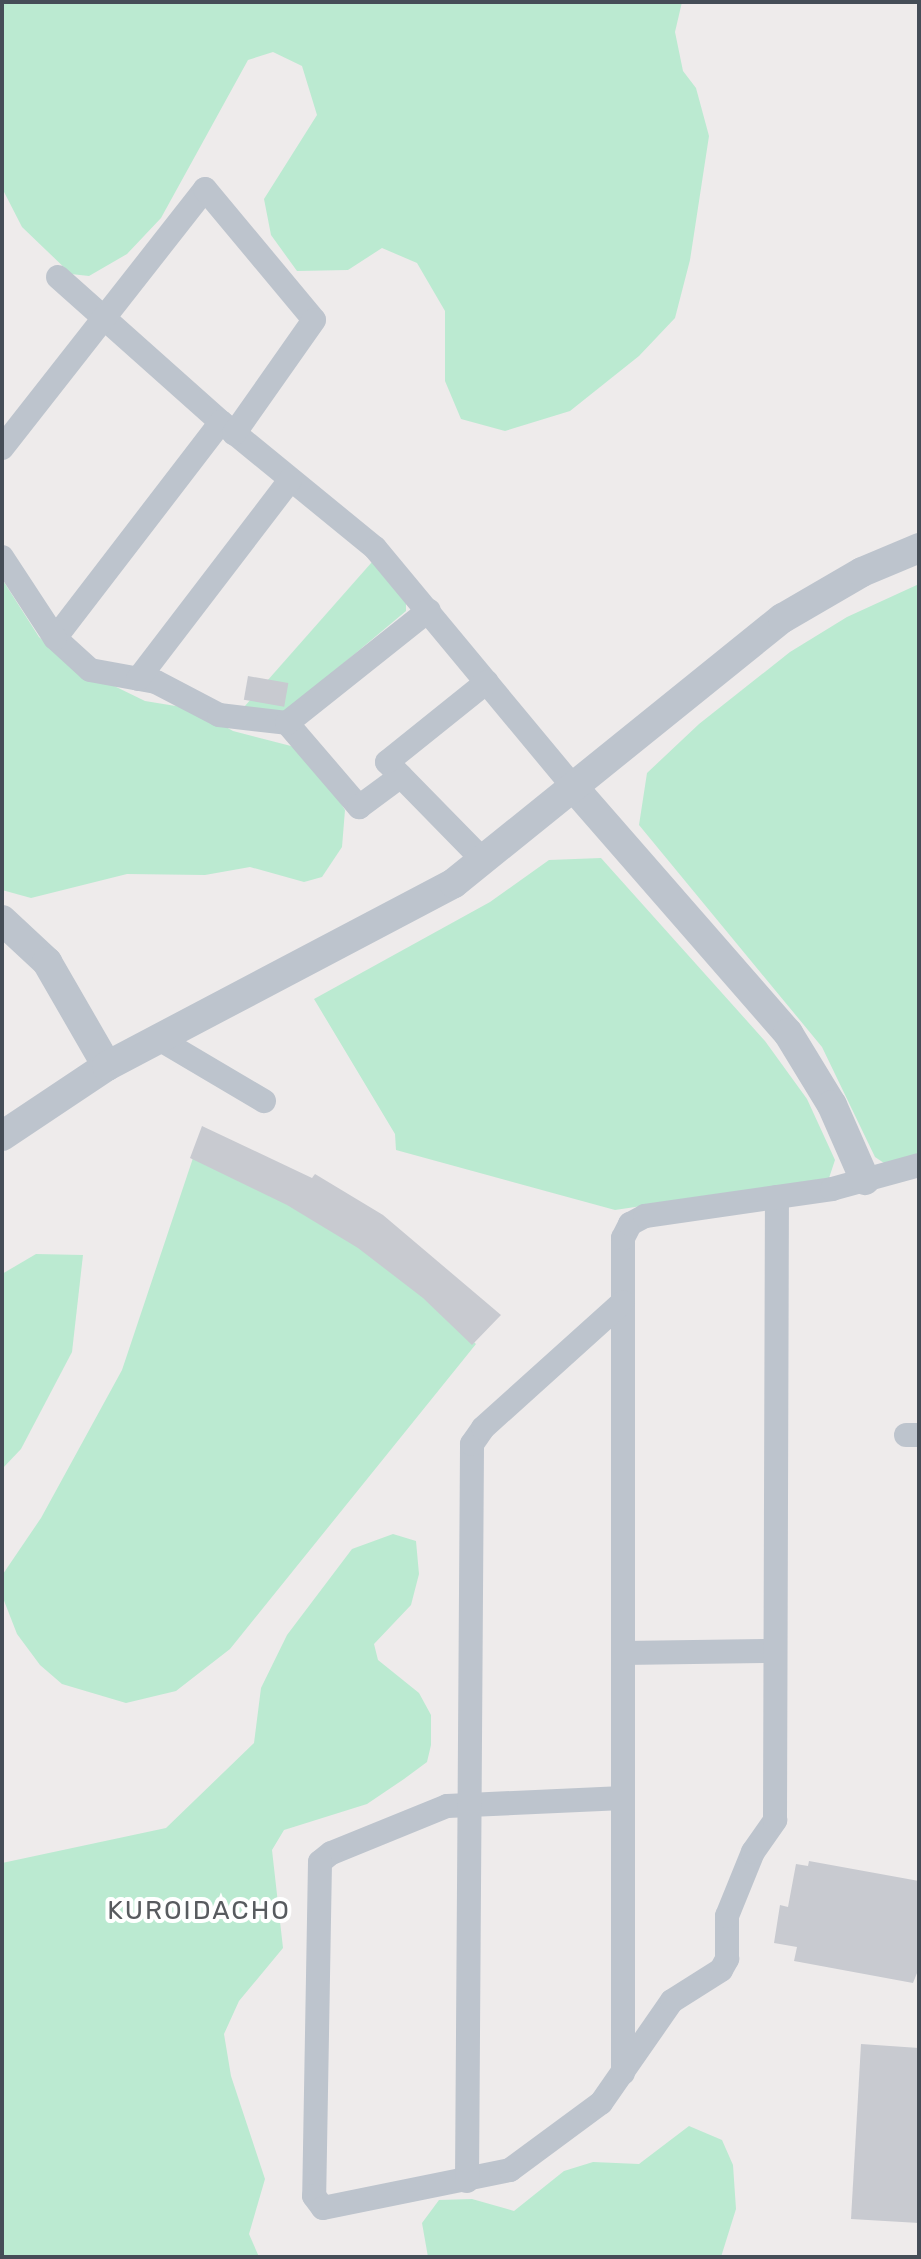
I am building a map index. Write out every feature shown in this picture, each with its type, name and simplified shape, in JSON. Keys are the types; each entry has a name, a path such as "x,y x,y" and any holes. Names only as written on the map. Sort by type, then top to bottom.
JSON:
{"street":[{"path":"2,448 205,189 314,320 55,638"},
{"path":"58,277 101,320 227,428 375,548 575,789 788,1033 832,1105 865,1180"},
{"path":"138,679 290,480"},
{"path":"2,1136 107,1066 441,890 575,789 783,618 862,572 919,548"},
{"path":"2,557 55,638 90,670 156,682 219,715 287,723 359,807 401,776"},
{"path":"287,723 429,610"},
{"path":"483,860 387,762 487,682"},
{"path":"10,935 47,962 107,1066"},
{"path":"159,1039 264,1101"},
{"path":"623,2073 623,1238 637,1219 777,1197 865,1180 919,1165"},
{"path":"623,1798 447,1806 331,1853 320,1862 314,2196 323,2208 331,2209 510,2170 601,2103 672,2001 721,1970 727,1959 727,1916 753,1852 775,1820 777,1197"},
{"path":"467,2181 472,1444 483,1428 623,1302"},
{"path":"623,1653 775,1651"}],"green space":[{"path":"2,2 682,2 675,32 683,71 696,88 709,136 690,260 675,318 639,356 570,411 505,431 461,419 445,381 445,311 417,263 382,248 348,270 297,271 271,235 264,199 317,115 302,66 273,52 248,60 161,218 127,254 89,276 71,274 22,227 2,188"},
{"path":"372,562 406,603 406,611 283,714 244,707"},
{"path":"2,579 39,637 69,664 145,701 194,709 233,731 291,746 317,766 345,810 342,847 322,877 304,882 250,867 205,875 127,874 31,898 2,890"},
{"path":"919,584 919,1156 890,1167 875,1157 822,1047 639,825 647,773 699,724 790,652 847,617"},
{"path":"601,858 765,1041 807,1099 835,1160 829,1178 615,1210 396,1150 395,1134 314,999 490,902 549,860"},
{"path":"193,1158 248,1181 378,1256 476,1344 230,1649 176,1691 126,1703 62,1684 40,1665 17,1634 3,1598 3,1574 41,1518 122,1370"},
{"path":"36,1254 83,1255 72,1352 21,1449 2,1469 2,1274"},
{"path":"393,1534 416,1541 419,1574 411,1605 374,1644 378,1660 419,1693 431,1715 431,1745 427,1762 367,1804 284,1830 272,1850 283,1948 239,2001 224,2034 231,2076 265,2179 249,2234 259,2257 2,2257 2,1863 166,1828 254,1743 261,1688 287,1635 352,1549"},
{"path":"689,2126 722,2140 733,2165 736,2209 721,2257 428,2257 422,2223 439,2200 472,2199 514,2211 564,2171 593,2162 639,2164"}],"building":[{"path":"248,676 288,683 284,707 244,700"},
{"path":"202,1126 312,1178 315,1174 383,1215 501,1315 472,1345 423,1298 358,1248 287,1205 190,1158"},
{"path":"809,1861 919,1881 919,1968 913,1983 794,1961 797,1947 774,1943 780,1905 788,1907 796,1864 808,1866"},
{"path":"861,2044 919,2048 919,2223 851,2219"}],"district":[{"name":"KUROIDACHO","path":"199,1911"}]}
